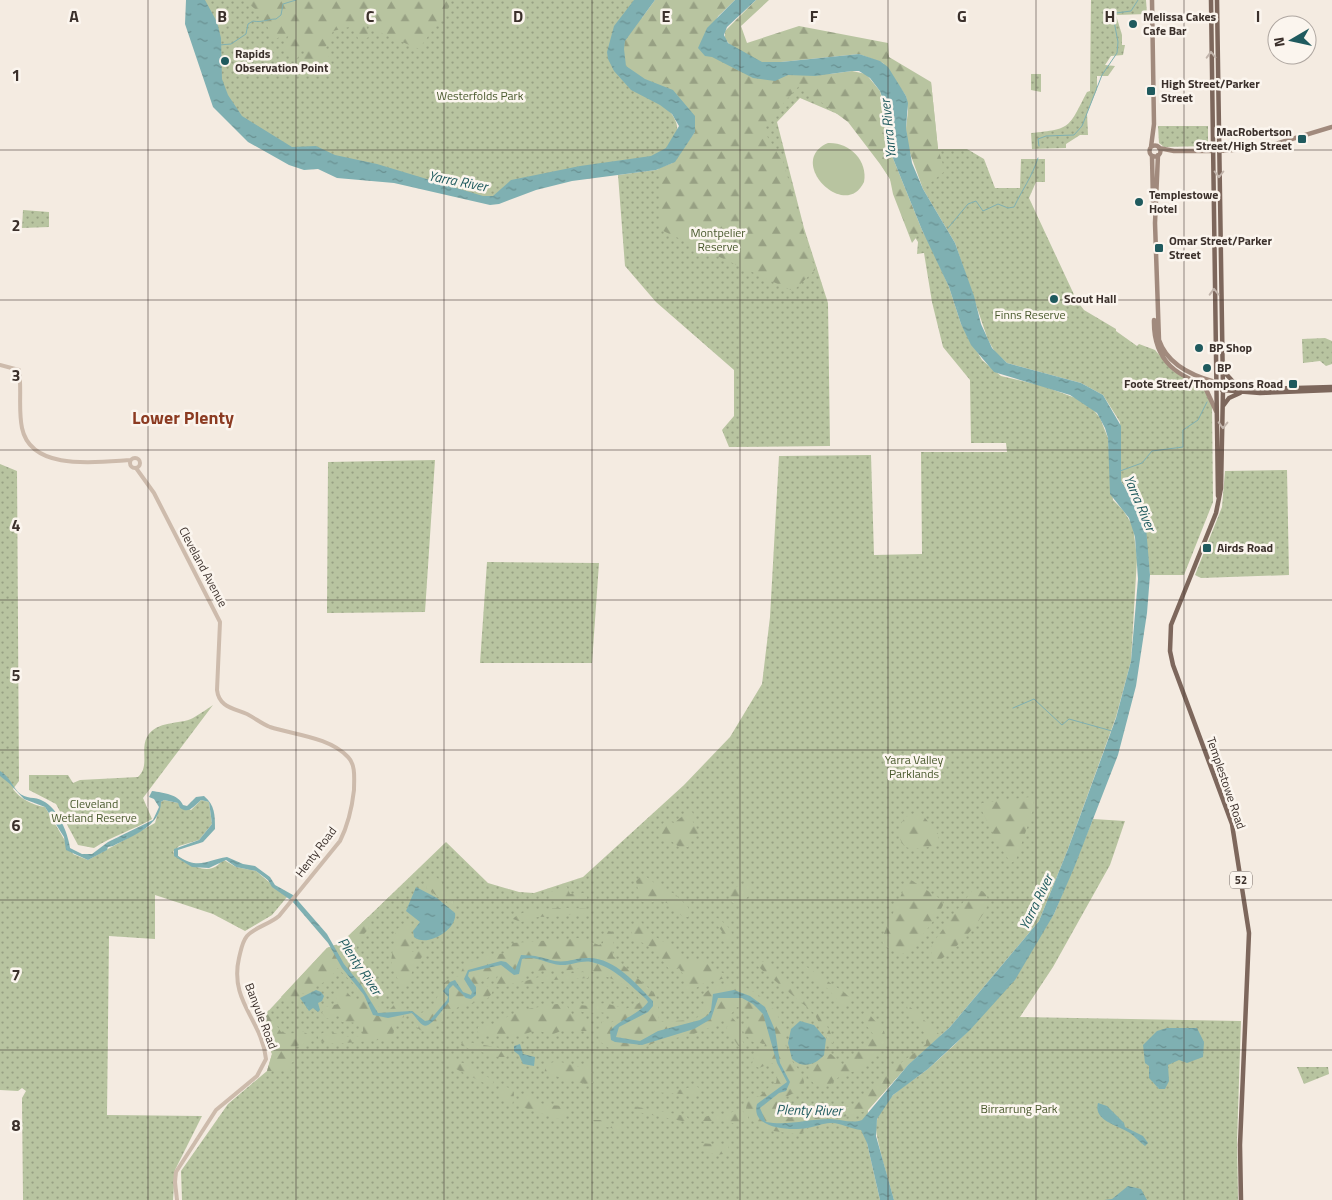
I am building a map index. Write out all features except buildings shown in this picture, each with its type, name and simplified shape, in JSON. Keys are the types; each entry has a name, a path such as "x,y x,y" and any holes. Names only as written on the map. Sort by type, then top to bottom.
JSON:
{"main road":[{"path":"1152,0 1154,124 1149,152 1152,156 1158,345 1164,360 1172,368 1204,385 1223,390 1332,388"},
{"name":"Templestowe Road","path":"1211,0 1218,504"},
{"path":"1217,0 1222,361 1229,379 1242,390"},
{"path":"1154,124 1158,148 1155,224"},
{"path":"1151,147 1174,151 1219,151 1262,148 1332,127"},
{"path":"1152,156 1174,151"},
{"path":"1158,345 1185,370 1242,390"},
{"name":"52","path":"1222,361 1222,383"},
{"name":"Templestowe Road","path":"1222,383 1222,481 1218,504 1177,607 1170,638 1173,665 1232,824 1249,932 1240,1145 1241,1200"},
{"path":"1204,385 1216,411"},
{"path":"1223,407 1229,398 1242,390"}],"street":[{"path":"0,365 19,370 21,425 30,445 38,453 53,460 131,462 138,459 138,467"},
{"path":"131,462 138,467"},
{"name":"Cleveland Avenue","path":"138,467 220,622 217,690 219,699 226,706 271,727 309,737 340,751 352,763"},
{"name":"Henty Road","path":"298,892 340,841 346,829 353,798 354,773 352,763"},
{"name":"Banyule Road","path":"177,1200 176,1172 212,1116 224,1102 261,1072 266,1059 265,1051 237,986 238,961 246,938 251,932 270,924 298,892"}],"green space":[{"name":"Westerfolds Park","path":"200,0 637,0 669,110 674,117 676,133 662,156 496,198 474,196 295,152 256,134 226,103"},
{"path":"248,0 445,0 451,4 419,49 383,34 365,21 369,37 359,41 353,26 333,31 332,40 325,47 332,65 321,72 302,63 306,51 302,48 297,59 285,53 285,43 291,31 274,40 261,14 249,4"},
{"name":"Montpelier Reserve","path":"655,0 735,0 718,16 700,51 753,78 766,80 788,75 815,76 852,71 866,74 880,91 884,108 886,141 922,230 912,243 893,194 890,179 880,164 848,122 799,86 764,125 765,133 783,161 815,270 793,291 661,230 659,168 675,162 695,132 684,106 675,92 664,85 637,75 626,66 625,41"},
{"path":"735,0 718,16 699,45 829,73 930,244 949,287 961,324 982,360 1001,376 1043,386 1081,400 1092,408 1100,418 1108,438 1113,500 1123,510 1133,526 1137,558 1131,661 1116,717 1068,849 1039,921 950,1027 908,1065 868,1110 867,1143 880,1200 182,1200 181,1171 228,1104 267,1071 272,1054 261,1019 327,948 341,943 446,842 488,883 519,892 534,893 583,877 684,785 730,737 762,684 770,617 779,456 871,455 874,555 922,554 921,452 1007,452 1006,443 971,443 970,380 943,347 932,302 924,253 917,254 918,242 909,228 890,179 854,121 800,98 777,122 804,228 828,303 830,446 729,447 722,430 734,416 734,370 656,302 625,266 618,175 656,170 672,164 695,132 645,79"},
{"path":"756,0 769,0 741,26 747,43 799,26 888,43 889,57 931,82 938,149 945,171 923,189 907,145 908,111 906,96 883,63 859,54 781,62 762,62 733,48 725,39 725,31"},
{"path":"1091,0 1146,0 1147,14 1116,15 1122,35 1122,45 1125,45 1123,55 1111,56 1105,65 1115,66 1108,76 1097,76 1097,89 1087,113 1088,135 1080,135 1066,144 1066,148 1032,149 1031,133 1054,130 1067,125 1072,120 1087,92 1090,91"},
{"path":"1031,74 1041,74 1041,92 1031,90"},
{"name":"Finns Reserve","path":"912,82 931,82 938,149 967,149 984,159 995,188 1020,188 1021,159 1045,159 1045,182 1036,182 1029,198 1077,301 1084,310 1116,329 1116,331 1137,346 1139,344 1155,350 1173,371 1203,386 1212,406 1213,502 1184,575 1150,575 1143,515 1121,481 1120,422 1103,395 1081,383 1007,363 995,352 988,340 955,243 923,189"},
{"path":"1158,126 1208,126 1208,146 1164,147 1159,143"},
{"path":"828,143 836,143 850,149 860,160 863,166 864,182 855,193 844,195 833,192 815,174 813,162 816,151"},
{"path":"23,210 49,212 49,227 22,228"},
{"path":"1325,338 1332,341 1332,364 1326,366 1320,361 1303,363 1302,339"},
{"path":"435,460 425,612 327,613 328,462"},
{"path":"0,464 17,471 19,781 13,789 27,801 45,807 73,854 88,860 155,823 161,802 164,800 178,803 191,810 201,800 209,802 212,824 199,840 179,846 173,852 188,863 201,868 212,868 224,860 236,867 256,871 287,897 272,915 245,931 213,914 155,895 155,939 109,936 107,1115 202,1116 175,1170 173,1200 23,1200 22,1098 26,1091 22,1088 18,1091 0,1090"},
{"path":"1287,470 1289,575 1201,578 1195,575 1222,507 1225,471"},
{"path":"487,562 599,563 592,663 480,663"},
{"name":"Cleveland Wetland Reserve","path":"213,705 143,798 152,819 94,848 78,845 56,804 29,790 29,775 68,775 73,783 80,780 138,777 142,773 144,763 145,742 151,732 162,725 193,718"},
{"path":"1030,797 1034,800 1033,810 1016,860 1011,863 1000,847 980,807 982,803"},
{"path":"690,810 693,813 692,820 700,834 691,835 688,847 679,847 670,840 659,838 657,830 666,820 674,823"},
{"path":"915,813 921,813 939,835 937,845 913,849 903,845 900,837 901,825 906,817"},
{"name":"Birrarrung Park","path":"1093,819 1125,821 1110,865 1053,967 1020,1017 1241,1021 1237,1141 1238,1200 894,1200 876,1132 878,1116 896,1092 929,1068 981,1016 1054,914"},
{"path":"645,876 660,887 675,894 688,907 688,917 683,917 667,903 660,901 646,903 641,901 636,881 640,877"},
{"path":"436,877 448,892 454,903 453,905 447,903 426,888 430,878"},
{"path":"911,880 942,900 943,905 924,933 911,947 900,955 883,945 882,938 906,884"},
{"path":"748,884 752,887 750,894 746,898 733,903 729,899 731,891 738,886"},
{"path":"561,887 567,887 570,894 585,893 586,901 551,900 549,893"},
{"path":"977,889 987,896 988,900 983,915 969,934 952,951 938,961 931,952 933,944 972,891"},
{"path":"564,908 590,909 592,911 580,915 538,917 521,922 513,919 517,915 530,911"},
{"path":"368,917 370,921 369,928 356,943 357,953 363,969 360,974 361,980 381,1010 388,1011 395,1004 401,1005 404,1017 396,1021 396,1028 389,1039 335,1044 319,1041 318,1036 326,1031 349,1037 361,1036 363,1034 363,1026 360,1024 342,1022 337,1013 330,1019 326,1018 322,1013 325,1007 338,1004 335,994 340,989 346,991 354,1000 361,1000 352,982 338,968 328,980 302,994 297,1002 281,997 327,948 341,943"},
{"path":"715,917 727,925 731,932 732,936 729,945 723,941 723,933 714,920"},
{"path":"406,922 411,924 410,950 413,952 424,946 427,949 412,972 408,984 405,986 399,983 391,961 396,930"},
{"path":"641,922 654,936 675,949 683,958 688,960 701,959 712,968 725,974 726,978 704,983 688,993 684,986 686,979 679,968 669,969 654,949 634,937 631,929 633,925"},
{"path":"608,931 613,932 615,936 612,949 613,956 654,993 658,1002 659,1022 691,1020 698,1017 704,1007 703,995 714,987 725,984 749,989 769,1005 783,1026 789,1056 802,1074 804,1082 801,1090 784,1099 778,1105 776,1109 777,1114 784,1118 856,1105 885,1075 926,1044 926,1035 908,1014 907,1004 941,1036 908,1065 868,1110 849,1116 804,1120 803,1135 766,1130 756,1125 746,1112 747,1099 750,1096 759,1097 772,1084 776,1083 778,1072 772,1063 759,1068 752,1064 754,1055 764,1048 765,1044 753,1042 744,1033 750,1018 747,1009 737,1007 732,1013 725,1013 711,1027 689,1036 660,1040 636,1051 609,1048 599,1041 598,1031 601,1028 602,1021 609,1023 615,1021 606,1013 583,1012 574,1008 573,1004 588,1006 605,1003 626,1009 639,1003 640,1000 629,988 622,984 581,968 533,971 506,987 495,985 498,975 492,975 479,983 479,987 491,986 493,990 488,998 460,1006 430,1030 424,1031 419,1029 414,1022 416,1016 434,1006 444,983 459,976 464,966 482,956 507,953 513,943 580,938 599,945 603,943 604,933"},
{"path":"795,959 845,993 850,998 849,1005 841,1004 828,989 795,964"},
{"path":"761,961 780,973 804,996 825,1022 833,1043 829,1042 814,1013 758,966"},
{"path":"583,972 589,974 588,978 552,980 522,986 519,983 539,977"},
{"path":"557,1004 567,1006 572,1014 583,1016 591,1029 590,1031 561,1031 551,1035 537,1030 519,1036 482,1035 477,1032 478,1027 493,1024 521,1010"},
{"path":"269,1010 271,1017 281,1032 290,1034 302,1031 313,1037 312,1041 291,1048 290,1052 297,1060 291,1063 291,1071 267,1071 272,1054 261,1019"},
{"path":"864,1013 868,1013 884,1031 887,1045 869,1064 859,1070 841,1075 831,1084 816,1086 808,1077 817,1063 831,1054 842,1064 847,1064 858,1049 874,1036 862,1019 861,1016"},
{"path":"725,1016 731,1016 741,1028 743,1035 740,1037 746,1047 739,1047 726,1027 730,1025"},
{"path":"463,1041 505,1049 507,1057 499,1057 464,1047 461,1045"},
{"path":"450,1060 472,1065 481,1074 492,1079 494,1084 484,1083 452,1067"},
{"path":"557,1061 580,1067 592,1064 593,1083 585,1084 544,1073 547,1064"},
{"path":"1297,1067 1328,1067 1329,1074 1304,1084"},
{"path":"503,1086 512,1089 514,1094 512,1107 497,1095 499,1087"},
{"path":"696,1086 699,1088 699,1093 695,1095 654,1092 654,1089 678,1090"},
{"path":"524,1095 546,1105 564,1107 565,1115 558,1119 522,1107 519,1099"},
{"path":"632,1106 686,1116 689,1120 687,1122 637,1112"},
{"path":"740,1109 748,1116 748,1119 737,1124 722,1121 701,1121 701,1118 715,1114 722,1116"},
{"path":"593,1120 600,1120 628,1128 624,1131 594,1124"},
{"path":"700,1143 728,1146 730,1153 716,1155 702,1150"}],"water":[{"path":"186,0 205,0 217,22 221,38 222,79 228,95 242,116 292,147 316,146 335,155 377,164 483,196 493,196 511,180 580,166 651,156 666,148 679,126 672,114 660,105 631,90 614,71 607,52 614,26 634,0 655,0 625,41 626,66 645,79 673,90 695,116 695,132 675,162 656,170 572,181 536,190 499,204 490,205 394,183 337,178 318,169 304,170 289,165 248,142 213,107 185,24"},
{"name":"Yarra River","path":"735,0 756,0 727,27 724,35 728,43 762,62 781,62 859,54 880,61 888,67 906,96 908,103 906,128 912,163 923,189 955,243 974,296 981,324 992,348 1007,363 1081,383 1103,395 1121,426 1121,481 1143,515 1146,527 1150,575 1147,613 1136,686 1118,755 1054,914 1015,980 970,1030 928,1069 893,1095 877,1119 876,1136 894,1200 880,1200 867,1143 861,1130 834,1123 791,1129 773,1126 760,1119 756,1112 757,1104 787,1082 777,1063 763,1014 753,1004 742,998 718,998 711,1019 694,1029 642,1045 615,1042 611,1040 610,1031 644,1007 648,1002 646,999 621,977 599,964 580,962 560,965 527,958 522,959 519,974 514,975 501,965 469,972 468,976 476,987 476,995 471,999 466,998 453,985 449,989 449,1002 433,1022 426,1026 420,1023 412,1013 388,1018 373,1015 364,995 342,968 328,943 292,901 272,887 268,880 256,871 236,867 226,860 209,868 192,867 174,856 174,849 199,840 212,824 209,802 201,800 191,809 183,810 178,803 164,800 161,802 160,810 151,824 137,834 108,847 107,850 88,860 66,850 64,837 45,807 24,799 0,776 0,771 18,792 48,804 61,821 70,848 82,854 92,854 108,842 153,820 159,807 154,799 149,797 152,791 174,796 183,805 187,806 196,797 204,796 208,799 214,811 215,829 203,842 178,850 178,856 197,863 227,857 243,864 255,866 270,877 275,885 293,895 327,934 344,964 361,985 378,1013 412,1011 425,1021 430,1020 447,1000 448,997 443,991 450,982 455,980 463,992 471,995 472,992 464,979 468,970 501,961 506,962 515,970 521,955 555,961 582,958 606,961 624,972 653,1001 653,1006 648,1012 619,1027 616,1037 640,1041 658,1031 700,1020 708,1015 711,1010 713,994 734,990 750,996 765,1007 775,1030 780,1063 790,1082 786,1091 779,1093 760,1108 766,1122 782,1123 822,1119 862,1120 908,1065 950,1027 1039,921 1068,849 1116,718 1131,661 1138,579 1135,537 1129,518 1110,494 1108,438 1097,413 1070,395 994,372 971,345 961,324 949,287 922,230 886,141 883,100 880,91 870,78 859,71 815,76 788,75 775,81 753,78 712,57 705,56 698,48 707,28"},
{"path":"416,887 437,898 455,913 455,919 447,931 426,940 414,937 413,931 420,922 406,911"},
{"path":"316,990 324,996 322,1001 318,1003 320,1010 318,1012 313,1008 309,1011 300,998"},
{"path":"800,1021 814,1025 826,1039 824,1055 817,1061 805,1065 792,1059 788,1043 791,1029"},
{"path":"1167,1028 1197,1028 1204,1042 1203,1057 1187,1063 1179,1060 1168,1065 1169,1081 1165,1089 1159,1089 1149,1078 1149,1066 1145,1063 1143,1045 1157,1031"},
{"path":"520,1044 523,1054 535,1057 534,1066 523,1064 519,1055 514,1051 514,1046"},
{"path":"1098,1103 1107,1106 1124,1123 1125,1127 1143,1136 1148,1143 1145,1146 1130,1133 1103,1118 1097,1109"},
{"path":"1128,1186 1141,1189 1147,1200 1104,1200 1112,1199"}],"waterway":[{"path":"219,45 231,44 246,34 248,24 253,21 259,22 276,19 281,15 283,4 296,0"},
{"path":"1039,146 1038,139 1046,136 1074,135 1082,126 1102,75 1117,53 1118,42 1113,16 1116,13 1131,11 1138,0"},
{"path":"948,228 968,204 976,201 983,211 998,204 1008,208 1014,207 1038,158"},
{"name":"Yarra River","path":"1120,471 1142,463 1152,451 1183,447 1183,430 1198,420 1207,402"},
{"path":"1013,708 1034,699 1062,725 1069,719 1112,731"}],"place":[{"name":"Melissa Cakes Cafe Bar","path":"1133,24"},
{"name":"Rapids Observation Point","path":"225,61"},
{"name":"High Street/Parker Street","path":"1151,91"},
{"name":"MacRobertson Street/High Street","path":"1302,139"},
{"name":"Templestowe Hotel","path":"1139,202"},
{"name":"Omar Street/Parker Street","path":"1159,248"},
{"name":"Scout Hall","path":"1054,299"},
{"name":"BP Shop","path":"1199,348"},
{"name":"BP","path":"1207,368"},
{"name":"Foote Street/Thompsons Road","path":"1293,384"},
{"name":"Airds Road","path":"1207,548"}],"district":[{"name":"Lower Plenty","path":"183,418"}],"park label":[{"name":"Yarra Valley Parklands","path":"914,767"}],"water label":[{"name":"Plenty River","path":"360,966"},
{"name":"Plenty River","path":"809,1110"}]}
